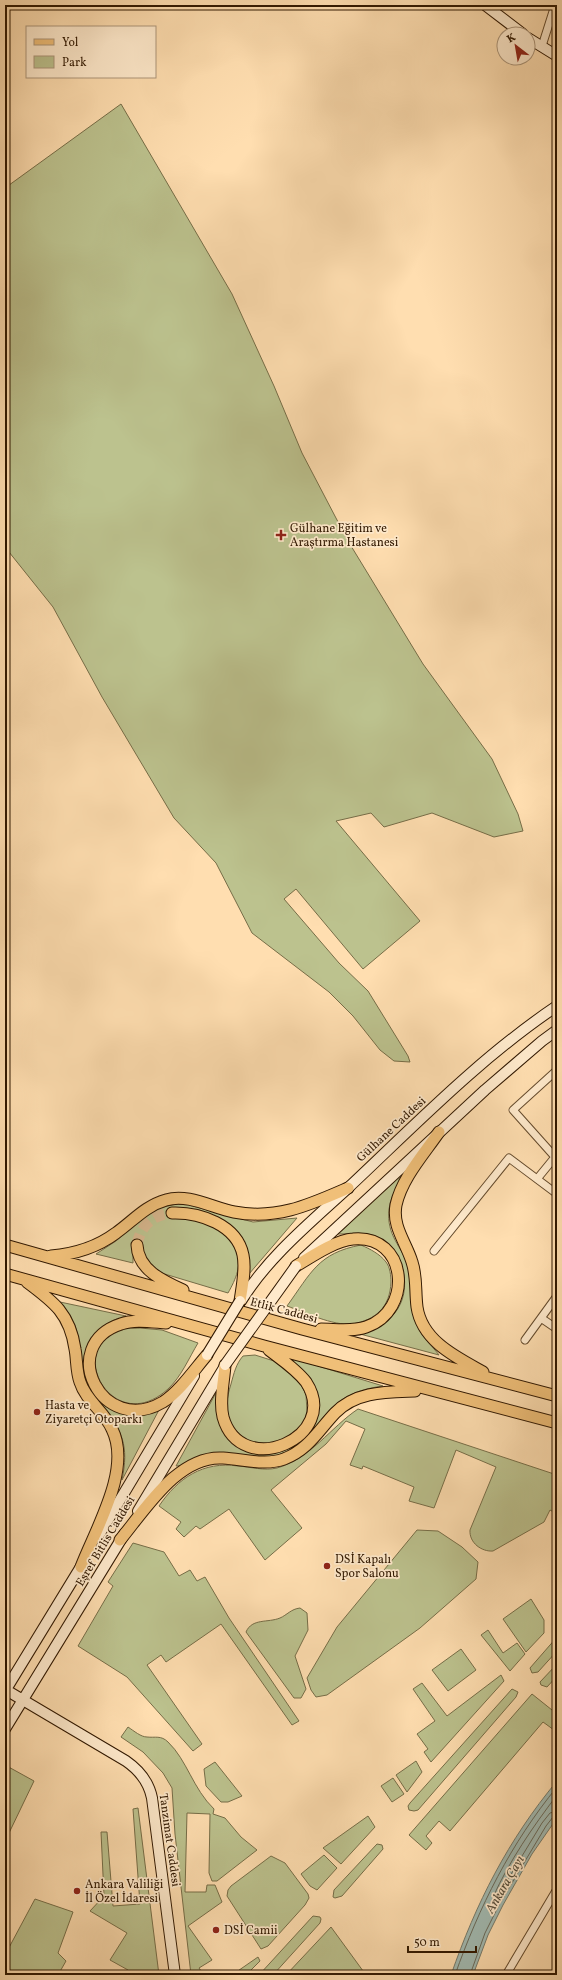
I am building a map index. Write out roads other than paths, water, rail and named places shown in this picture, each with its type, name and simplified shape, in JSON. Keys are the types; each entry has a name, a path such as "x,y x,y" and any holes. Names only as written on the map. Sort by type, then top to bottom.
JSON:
{"main road":[{"path":"485,5 513,26"},
{"path":"536,43 557,56"},
{"name":"Gülhane Caddesi","path":"240,1301 252,1283 329,1204 477,1067 530,1024 557,1006"},
{"path":"296,1266 439,1132 542,1041 557,1030"},
{"path":"439,1132 410,1175 396,1206 395,1214 399,1234 412,1260 416,1277 417,1307 423,1325 434,1341 452,1355 502,1382"},
{"path":"44,1257 72,1254 92,1247 117,1233 140,1212 167,1199 181,1199 233,1212 267,1215 299,1208 348,1188"},
{"path":"172,1213 186,1213 204,1218 222,1226 235,1238 244,1257 244,1274 240,1301"},
{"path":"296,1266 323,1250 352,1238 368,1239 381,1244 390,1253 396,1262 400,1282 392,1307 383,1318 366,1327 351,1330 302,1329"},
{"name":"Etlik Caddesi","path":"5,1245 302,1329 557,1396"},
{"path":"137,1245 139,1257 143,1264 156,1276 212,1304"},
{"name":"Eşref Bitlis Caddesi","path":"5,1729 226,1365 296,1266"},
{"path":"5,1274 430,1391 557,1423"},
{"path":"21,1278 52,1303 69,1322 73,1334 78,1373 82,1389 107,1419 118,1440 119,1457 117,1477 80,1567"},
{"name":"Eşref Bitlis Caddesi","path":"5,1691 240,1301"},
{"path":"191,1326 131,1322 120,1324 105,1331 98,1339 89,1360 90,1372 96,1389 105,1399 118,1407 130,1409 152,1407 168,1398 207,1355"},
{"path":"226,1365 222,1410 225,1422 234,1436 246,1445 263,1449 277,1448 292,1442 304,1431 312,1414 312,1399 307,1384 295,1370 264,1346"},
{"path":"120,1540 164,1486 187,1468 204,1460 221,1458 263,1463 283,1460 313,1440 336,1413 358,1398 374,1393 430,1391"},
{"name":"Tanzimat Caddesi","path":"5,1691 126,1761 137,1770 147,1784 152,1798 175,1975"}],"street":[{"path":"542,46 555,5"},
{"path":"537,1179 555,1156 513,1110 557,1070"},
{"path":"434,1251 509,1158 557,1194"},
{"path":"524,1340 557,1296"},
{"path":"541,1318 557,1329"},
{"path":"506,1975 557,1889"}],"water":[{"name":"Ankara Çayı","path":"557,1781 557,1818 532,1854 503,1905 488,1935 473,1975 451,1975 471,1923 495,1873 523,1826"}],"tunnel":[{"path":"137,1245 141,1232 148,1222 159,1216 172,1213"}],"place":[{"name":"Gülhane Eğitim ve Araştırma Hastanesi","path":"281,535"},
{"name":"Hasta ve Ziyaretçi Otoparkı","path":"37,1412"},
{"name":"DSİ Kapalı Spor Salonu","path":"327,1566"},
{"name":"Ankara Valiliği İl Özel İdaresi","path":"77,1891"},
{"name":"DSİ Camii","path":"216,1930"}]}
